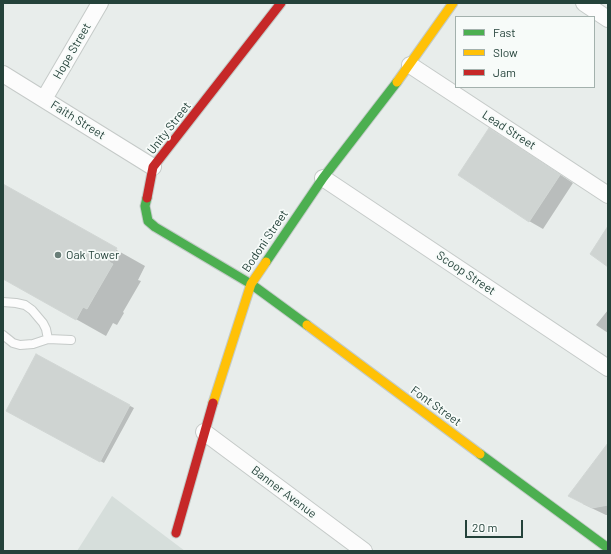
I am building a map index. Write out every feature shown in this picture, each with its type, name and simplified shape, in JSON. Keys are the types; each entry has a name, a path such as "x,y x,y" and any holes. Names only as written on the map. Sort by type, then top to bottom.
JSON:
{"street":[{"name":"Hope Street","path":"44,99 100,3"},
{"name":"Unity Street","path":"250,284 155,227 148,221 145,206 153,167 281,3"},
{"name":"Bodoni Street","path":"176,533 204,432 250,284 323,178 410,65 454,3"},
{"path":"584,3 608,19"},
{"name":"Lead Street","path":"410,65 608,195"},
{"name":"Faith Street","path":"3,74 153,167"},
{"name":"Scoop Street","path":"323,178 608,368"},
{"name":"Font Street","path":"250,284 608,548"},
{"name":"Banner Avenue","path":"204,432 364,551"}],"lane":[{"path":"3,302 25,305 32,310 43,323 48,339"},
{"path":"3,334 13,343 20,345 33,344 48,339 71,340"}],"shaded area":[{"path":"112,496 185,551 77,551"}],"building":[{"path":"489,128 560,175 529,222 458,175"},
{"name":"Oak Tower","path":"3,184 117,248 109,262 113,264 87,309 83,307 76,320 3,279"},
{"path":"608,226 608,267 590,254"},
{"path":"36,354 130,405 100,462 6,411"},
{"path":"608,443 608,505 592,508 568,496"}],"traffic: fast":[{"path":"266,262 323,178 397,82"},
{"path":"147,198 145,206 148,221 155,227 251,284 307,325"},
{"path":"480,454 608,548"}],"traffic: slow":[{"path":"397,82 453,3"},
{"path":"213,403 251,284 266,262"},
{"path":"307,325 480,454"}],"traffic: jam":[{"path":"147,198 153,167 281,3"},
{"path":"176,533 213,403"}],"place":[{"name":"Oak Tower","path":"58,255"}]}
